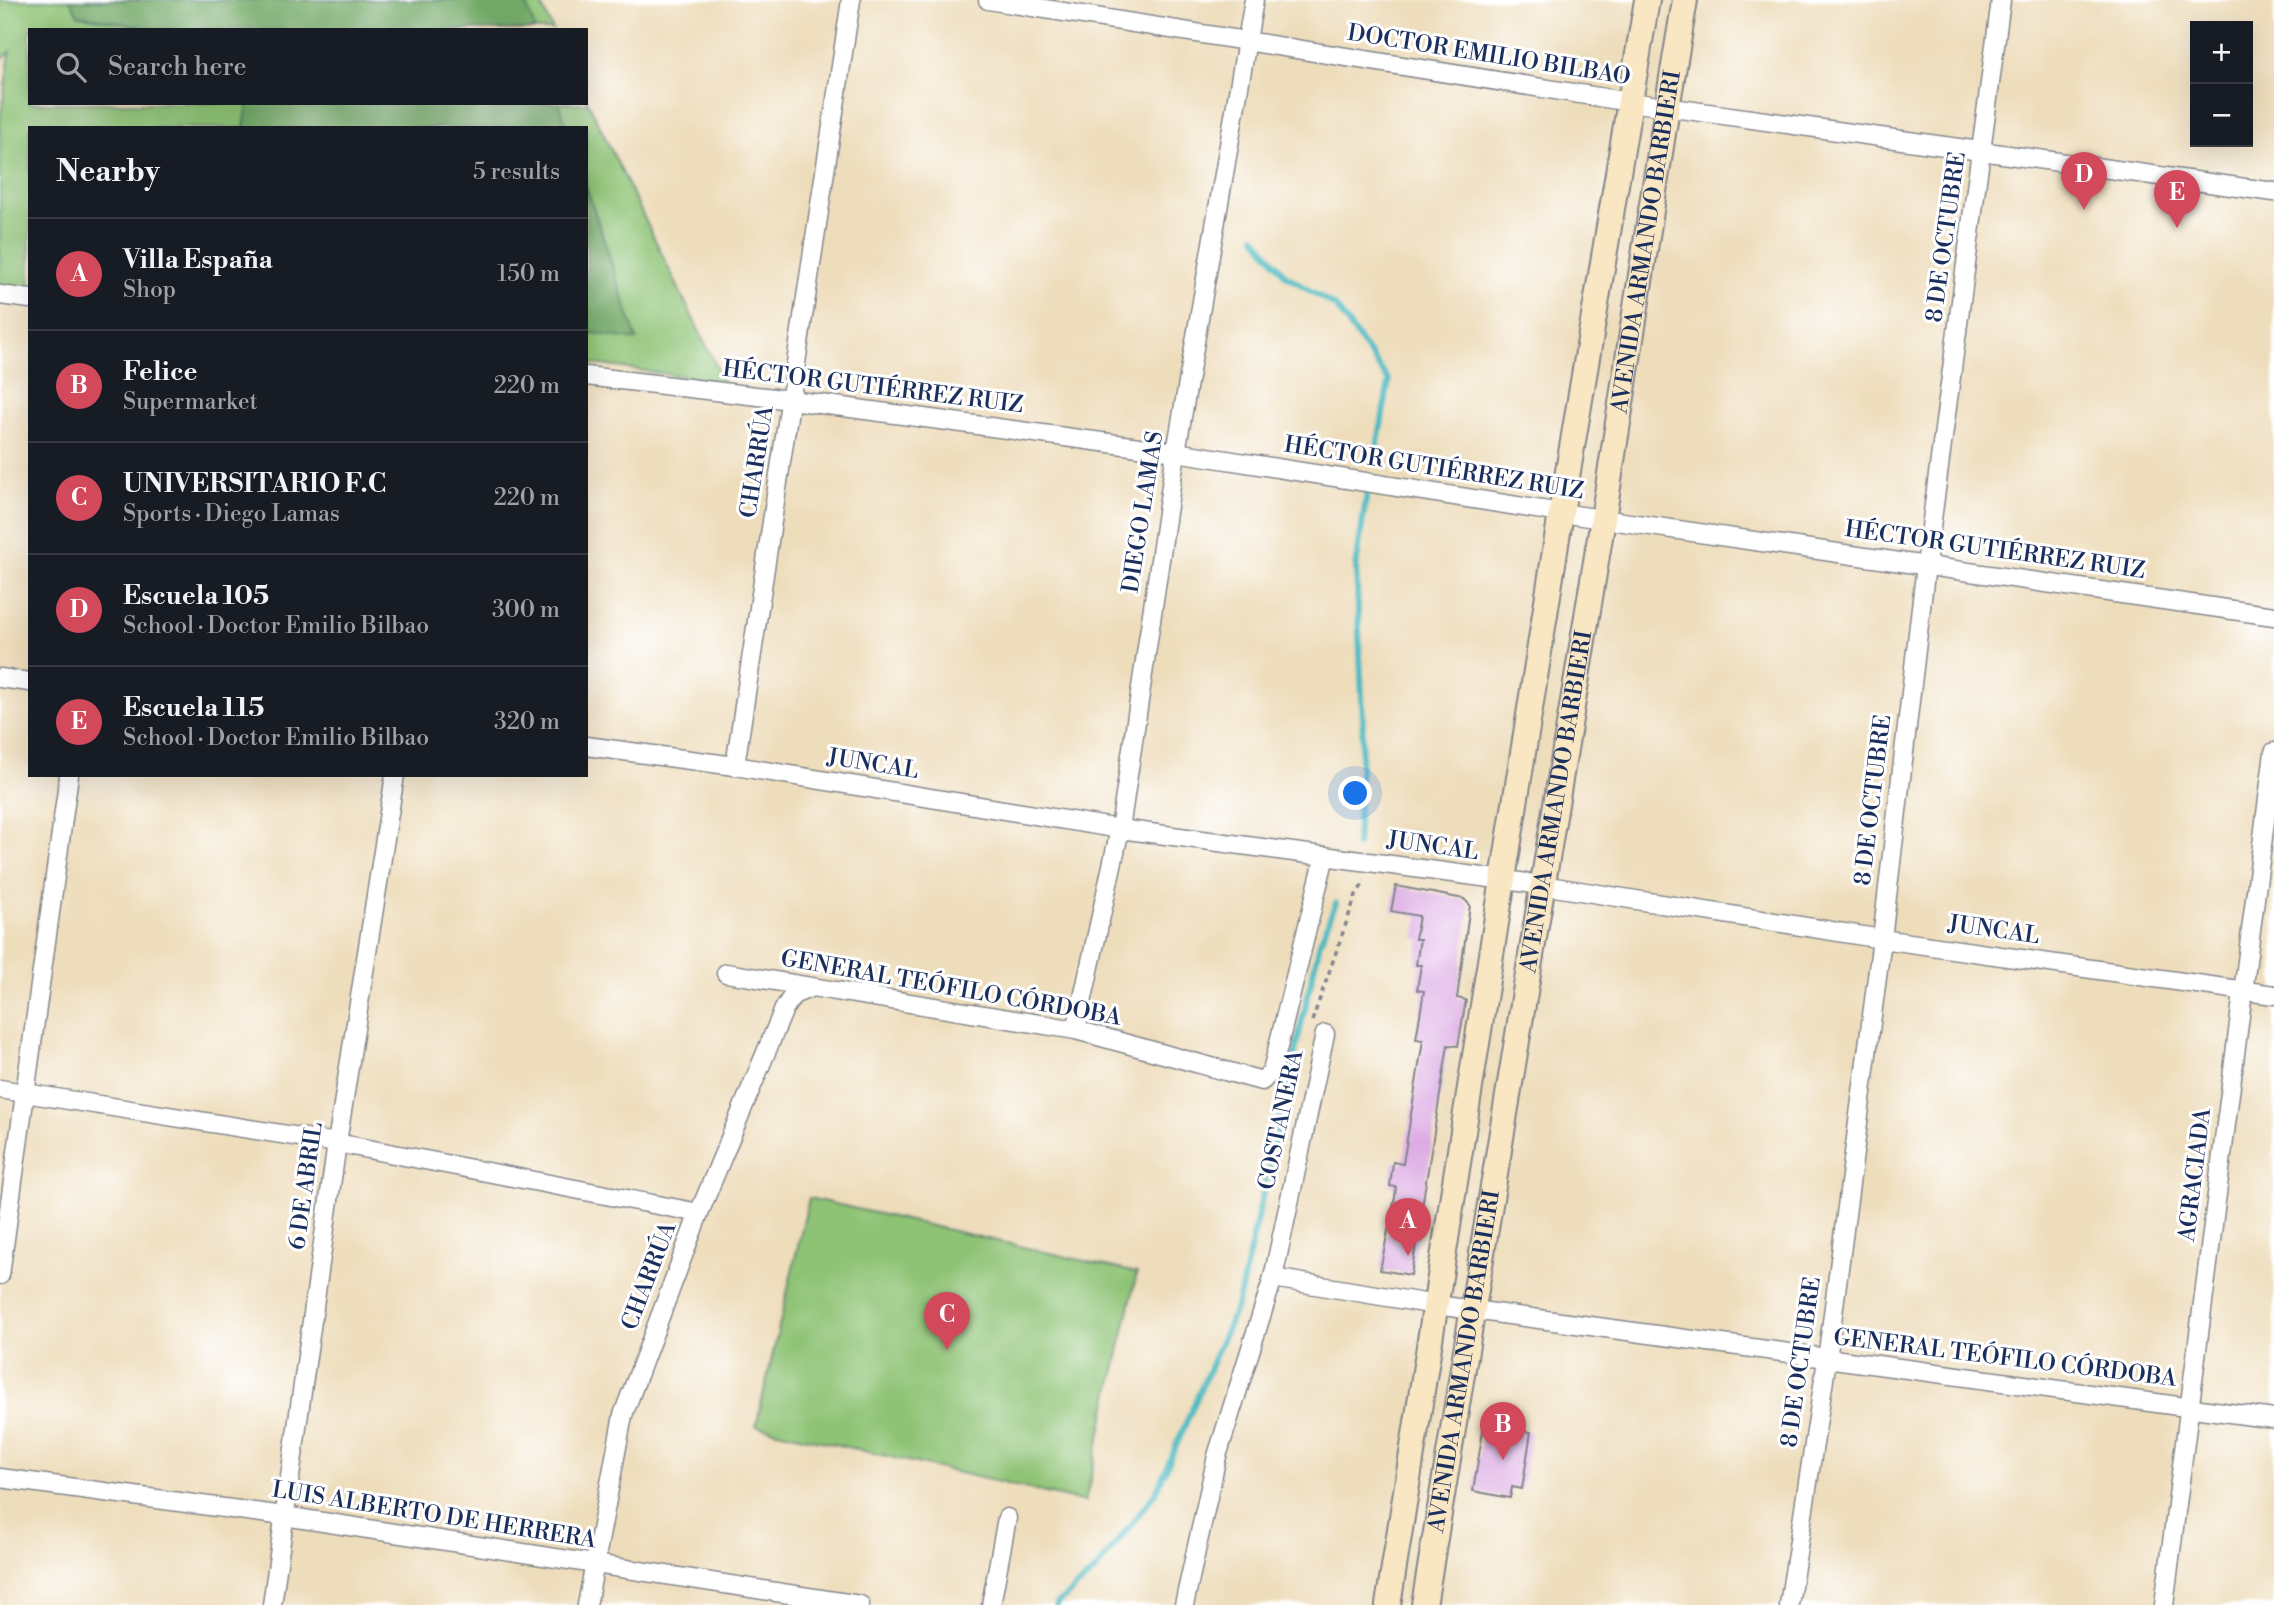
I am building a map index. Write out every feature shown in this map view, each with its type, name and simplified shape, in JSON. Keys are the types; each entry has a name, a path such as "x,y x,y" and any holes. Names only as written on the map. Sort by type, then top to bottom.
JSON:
{"street":[{"name":"CHARRÚA","path":"735,766 851,0"},
{"name":"DOCTOR EMILIO BILBAO","path":"988,0 1667,108 2274,192"},
{"name":"DIEGO LAMAS","path":"1076,1030 1120,829 1176,452 1254,0"},
{"name":"AVENIDA ARMANDO BARBIERI","path":"1388,1605 1561,513 1647,0"},
{"name":"AVENIDA ARMANDO BARBIERI","path":"1424,1605 1603,519 1685,0"},
{"name":"8 DE OCTUBRE","path":"1789,1605 1827,1360 1882,939 1926,565 2001,0"},
{"path":"0,295 28,299"},
{"name":"HÉCTOR GUTIÉRREZ RUIZ","path":"588,376 791,400 1176,452 1561,513 2274,616"},
{"path":"0,678 28,682"},
{"name":"JUNCAL","path":"588,746 735,766 1120,829 1542,886 1882,939 2274,995"},
{"name":"AGRACIADA","path":"2164,1605 2274,752"},
{"path":"0,1275 69,777"},
{"name":"6 DE ABRIL","path":"272,1605 337,1143 395,777"},
{"name":"GENERAL TEÓFILO CÓRDOBA","path":"726,973 1076,1030 1262,1082 1272,1071 1325,856"},
{"name":"CHARRÚA","path":"587,1605 623,1415 699,1213 784,1009 793,995 810,988"},
{"name":"COSTANERA","path":"1184,1605 1217,1457 1273,1278 1325,1034"},
{"path":"0,1089 337,1143 699,1213"},
{"name":"GENERAL TEÓFILO CÓRDOBA","path":"1273,1278 1436,1305 2274,1419"},
{"name":"LUIS ALBERTO DE HERRERA","path":"0,1478 284,1516 860,1605"},
{"path":"991,1605 1007,1518"}],"path":[{"name":"COSTANERA","path":"1325,1034 1311,1022 1356,895 1375,863"}],"green space":[{"path":"0,0 539,0 552,28 28,28 28,105 588,105 588,102 724,382 588,363 588,126 28,126 28,288 0,284 0,120 10,52 0,61"},
{"path":"70,0 525,0 534,28 147,28 78,15"},
{"path":"248,105 560,105 566,126 244,126"},
{"path":"588,192 637,340 588,332"},
{"path":"809,1198 1137,1273 1085,1502 756,1426"}],"building":[{"path":"1396,886 1464,899 1470,905 1457,998 1466,1000 1458,1046 1448,1045 1411,1275 1380,1270 1395,1197 1396,1187 1390,1186 1393,1162 1403,1164 1423,1040 1416,1039 1424,991 1417,990 1421,965 1416,965 1420,939 1415,939 1419,916 1391,911"},
{"path":"1484,1425 1531,1432 1522,1489 1512,1487 1510,1498 1473,1491"}],"waterway":[{"path":"1255,236 1285,275 1336,307 1389,381 1376,453"},
{"path":"1357,845 1363,719 1356,567 1367,492"},
{"path":"1056,1605 1095,1571 1156,1492 1238,1303 1320,942 1336,903"}],"place":[{"name":"Escuela 105","path":"2084,210"},
{"name":"Escuela 115","path":"2177,228"},
{"name":"Villa España","path":"1408,1256"},
{"name":"UNIVERSITARIO F.C","path":"947,1350"},
{"name":"Felice","path":"1503,1460"}]}
